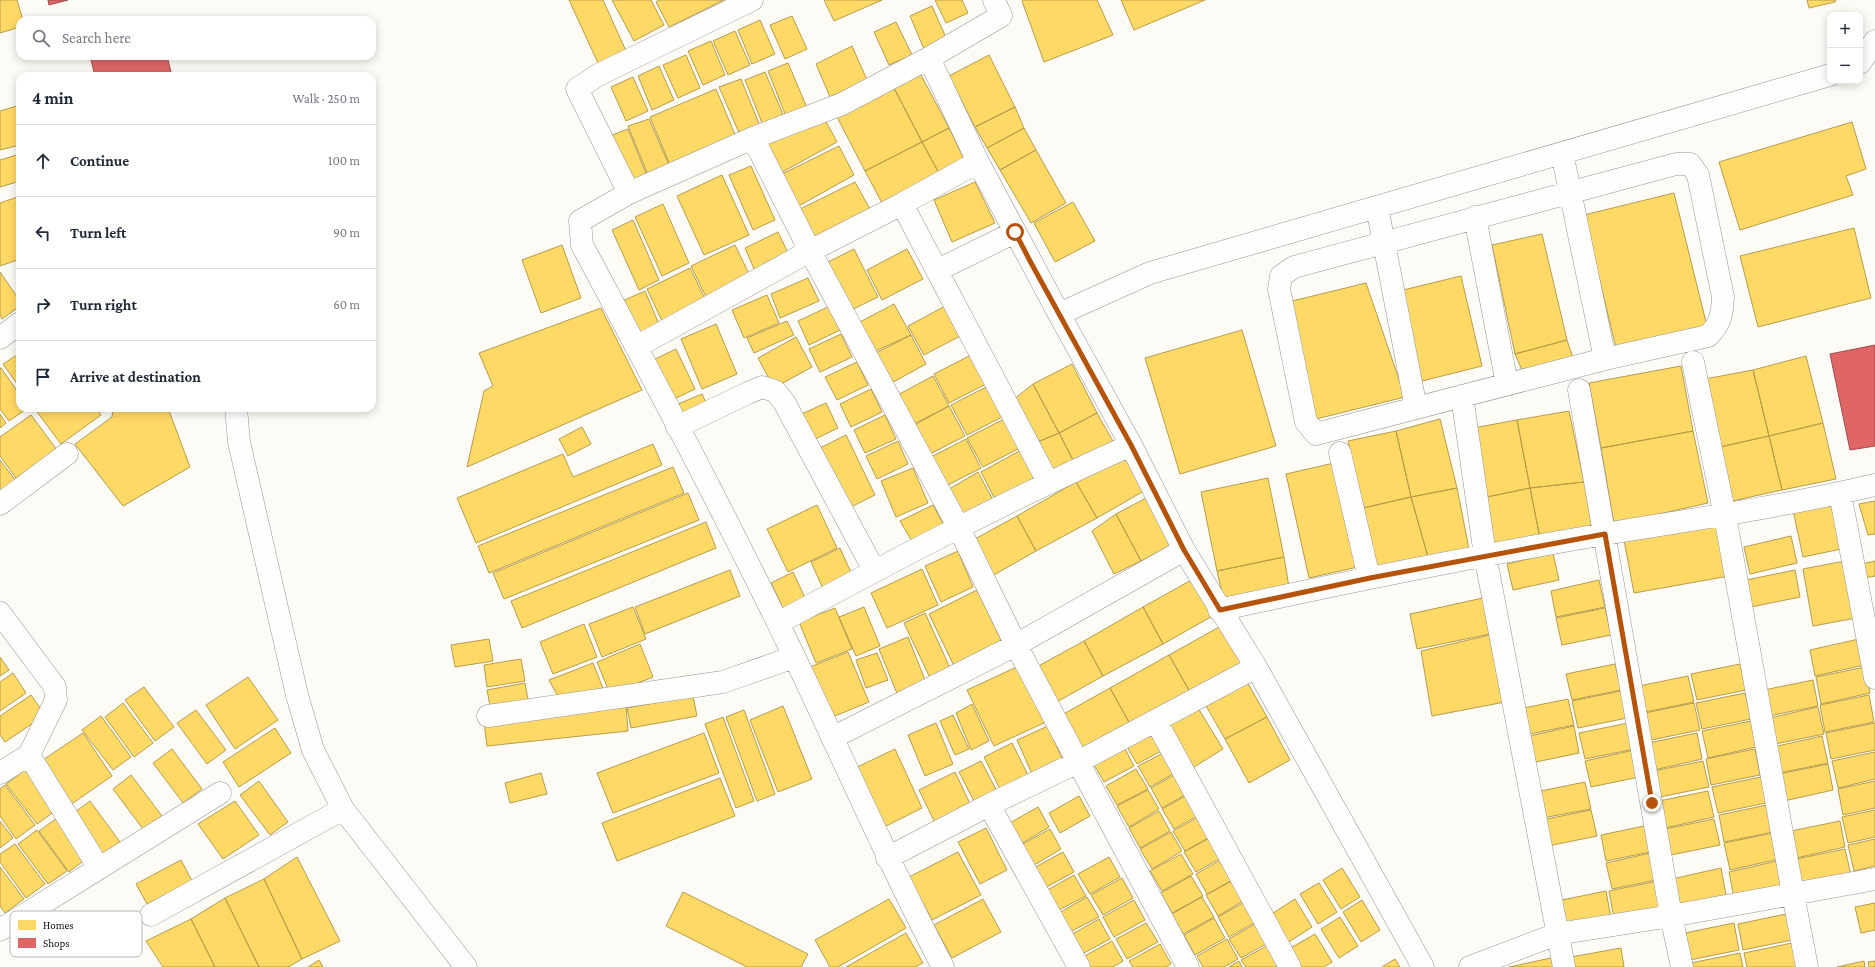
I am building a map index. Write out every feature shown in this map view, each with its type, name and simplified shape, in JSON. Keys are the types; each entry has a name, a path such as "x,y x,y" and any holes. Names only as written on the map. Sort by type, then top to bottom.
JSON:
{"street":[{"path":"629,193 577,89 598,76 752,0"},
{"path":"943,967 887,858 778,623 582,245 580,221 629,193 753,138 842,104 929,58 1001,16 994,0"},
{"path":"1863,58 1875,41"},
{"path":"929,58 978,162 1131,445 1184,550 1256,667 1423,967"},
{"path":"1059,314 1150,273 1827,76"},
{"path":"753,138 810,251 958,526 1016,645 1188,967"},
{"path":"1562,153 1605,359"},
{"path":"636,347 810,251 902,204 978,162"},
{"path":"1676,164 1690,164 1698,176 1723,297 1722,311 1718,325 1708,336 1605,359 1316,434 1306,422 1300,401 1279,289 1281,276 1294,267 1475,217 1676,164"},
{"path":"902,204 1048,482"},
{"path":"1377,207 1416,408"},
{"path":"1475,217 1507,384"},
{"path":"938,270 1015,232"},
{"path":"0,338 16,326"},
{"path":"1693,362 1725,516 1792,894 1807,967"},
{"path":"677,427 748,392 762,387 775,391 784,402 874,570"},
{"path":"1579,390 1671,916 1682,967"},
{"path":"1462,396 1485,556 1564,967"},
{"path":"236,412 239,442 297,695 313,750 343,809 466,967"},
{"path":"778,623 958,526 1048,482 1131,445"},
{"path":"1340,453 1370,578"},
{"path":"0,504 67,454"},
{"path":"1220,610 1370,578 1485,556 1605,534 1725,516 1875,485"},
{"path":"1840,493 1875,678"},
{"path":"832,738 1016,645 1184,550"},
{"path":"0,613 55,687 56,700 29,755 0,773"},
{"path":"488,716 723,682 794,658"},
{"path":"887,858 989,805 1078,762 1256,667"},
{"path":"1156,721 1290,967"},
{"path":"29,755 99,868"},
{"path":"30,911 220,793"},
{"path":"989,805 1079,967"},
{"path":"151,915 343,809"},
{"path":"1470,967 1557,934 1671,916 1875,879"},
{"path":"0,930 10,924"}],"building: Homes":[{"path":"0,0 17,0 22,16 16,16 16,28 0,33"},
{"path":"569,0 603,0 626,51 598,63"},
{"path":"612,0 651,0 664,25 634,41"},
{"path":"659,0 724,0 669,27 656,2"},
{"path":"824,0 882,0 834,21"},
{"path":"935,0 962,0 968,13 946,23"},
{"path":"1097,0 1113,35 1044,62 1022,1"},
{"path":"1121,0 1205,0 1134,30"},
{"path":"1807,0 1836,0 1835,2 1809,8"},
{"path":"932,6 947,40 924,49 910,16"},
{"path":"792,16 807,49 785,59 770,25"},
{"path":"760,20 775,54 752,64 738,30"},
{"path":"896,22 912,55 889,65 874,32"},
{"path":"735,31 750,65 728,75 713,41"},
{"path":"711,41 725,75 703,85 688,51"},
{"path":"852,46 867,80 830,97 816,64"},
{"path":"686,55 700,88 678,98 663,65"},
{"path":"989,55 1015,107 975,127 949,76"},
{"path":"788,63 808,110 787,119 768,71"},
{"path":"659,66 674,100 652,110 638,76"},
{"path":"765,72 785,119 764,128 745,80"},
{"path":"921,75 949,128 922,142 894,88"},
{"path":"633,77 648,111 626,121 611,87"},
{"path":"741,79 760,126 740,135 719,87"},
{"path":"894,88 922,142 865,171 837,117"},
{"path":"716,89 736,137 670,165 650,117"},
{"path":"16,106 16,146 0,150 0,111"},
{"path":"1015,107 1024,128 987,148 975,127"},
{"path":"822,114 837,142 777,175 762,142"},
{"path":"649,119 669,165 648,175 628,126"},
{"path":"1852,122 1866,169 1846,176 1853,195 1740,230 1719,162"},
{"path":"949,128 965,161 940,175 922,142"},
{"path":"1024,128 1036,150 1000,170 987,148"},
{"path":"628,129 647,176 628,184 607,137"},
{"path":"922,142 940,175 883,205 865,171"},
{"path":"839,146 854,175 795,208 780,175"},
{"path":"1036,150 1066,203 1031,223 1000,170"},
{"path":"16,155 16,182 0,187 0,160"},
{"path":"751,166 775,220 753,230 729,175"},
{"path":"722,175 749,235 704,255 677,196"},
{"path":"855,182 871,211 811,244 796,211"},
{"path":"975,182 995,223 952,242 934,200"},
{"path":"1674,193 1707,326 1616,348 1584,215"},
{"path":"16,197 16,260 0,266 0,203"},
{"path":"1073,202 1095,241 1055,262 1034,223"},
{"path":"663,204 689,263 662,276 635,217"},
{"path":"633,220 659,280 639,290 612,230"},
{"path":"1854,228 1871,298 1758,327 1740,256"},
{"path":"778,232 789,255 755,271 745,248"},
{"path":"1542,234 1567,340 1515,354 1492,245"},
{"path":"562,245 581,298 541,313 522,260"},
{"path":"735,245 751,278 707,299 691,266"},
{"path":"854,249 878,297 847,312 824,264"},
{"path":"907,249 923,279 882,300 867,270"},
{"path":"690,268 706,301 662,321 647,289"},
{"path":"0,272 16,295 16,309 2,319 0,315"},
{"path":"1461,276 1482,366 1422,381 1399,291"},
{"path":"808,278 819,301 780,318 771,294"},
{"path":"1366,283 1405,397 1316,419 1284,303"},
{"path":"645,291 661,329 637,339 620,302"},
{"path":"767,295 779,323 744,338 732,310"},
{"path":"894,304 911,335 871,353 856,324"},
{"path":"949,304 964,334 924,355 908,326"},
{"path":"830,306 840,330 809,345 798,321"},
{"path":"601,308 642,390 467,467 484,391 493,386 479,353"},
{"path":"787,321 794,335 754,353 747,338"},
{"path":"716,324 737,374 702,389 681,339"},
{"path":"1242,330 1276,446 1180,474 1145,358"},
{"path":"841,334 852,357 820,372 809,349"},
{"path":"911,335 926,364 886,386 870,356"},
{"path":"796,337 812,367 774,388 758,358"},
{"path":"1567,340 1574,361 1525,377 1515,354"},
{"path":"676,349 695,389 668,402 649,362"},
{"path":"975,353 990,382 949,403 934,374"},
{"path":"16,356 16,382 3,364"},
{"path":"1806,356 1823,423 1769,436 1753,370"},
{"path":"857,362 868,385 837,400 825,377"},
{"path":"1072,364 1097,413 1059,433 1033,384"},
{"path":"1681,366 1693,431 1601,448 1589,383"},
{"path":"1,368 16,389 16,412 22,412 9,421 0,409"},
{"path":"1753,370 1769,436 1720,447 1705,379"},
{"path":"933,376 949,406 908,427 892,398"},
{"path":"992,384 1008,414 967,435 951,405"},
{"path":"1033,384 1059,433 1035,443 1013,400"},
{"path":"871,389 882,412 851,427 840,404"},
{"path":"702,394 708,407 684,419 678,404"},
{"path":"826,403 838,428 809,442 797,416"},
{"path":"949,406 965,436 924,457 909,428"},
{"path":"1569,411 1584,482 1530,488 1517,420"},
{"path":"37,412 99,412 101,415 61,444"},
{"path":"113,412 169,412 190,467 123,506 75,444 112,417"},
{"path":"1097,413 1114,443 1075,464 1059,433"},
{"path":"0,414 6,423 0,428"},
{"path":"31,415 57,450 16,478 0,456 0,437"},
{"path":"885,415 896,439 865,453 854,430"},
{"path":"1008,417 1024,446 983,467 967,438"},
{"path":"1440,419 1457,488 1411,497 1396,431"},
{"path":"1517,420 1530,488 1487,497 1473,428"},
{"path":"1823,423 1836,479 1782,490 1769,436"},
{"path":"582,427 591,444 568,456 559,439"},
{"path":"1396,431 1411,497 1363,508 1348,441"},
{"path":"1693,431 1708,503 1614,524 1601,448"},
{"path":"1059,433 1075,464 1052,474 1035,443"},
{"path":"846,435 875,495 845,510 816,450"},
{"path":"1769,436 1782,490 1732,501 1720,447"},
{"path":"966,439 981,468 940,489 925,460"},
{"path":"898,441 908,464 877,479 866,456"},
{"path":"653,444 662,465 476,543 457,498 563,454 573,477"},
{"path":"1021,450 1037,480 996,501 981,472"},
{"path":"1128,452 1149,488 1097,518 1076,482"},
{"path":"0,460 16,481 0,491"},
{"path":"1334,463 1358,567 1309,578 1286,474"},
{"path":"673,467 684,493 489,573 478,546"},
{"path":"913,468 928,503 896,517 881,481"},
{"path":"978,472 994,502 961,518 946,491"},
{"path":"1268,478 1284,557 1217,571 1201,492"},
{"path":"1076,482 1097,518 1036,551 1017,516"},
{"path":"1584,482 1592,527 1540,538 1530,488"},
{"path":"1457,488 1469,549 1428,557 1411,497"},
{"path":"1530,488 1540,538 1494,545 1487,497"},
{"path":"688,493 699,520 504,599 493,573"},
{"path":"1148,497 1173,544 1141,561 1116,514"},
{"path":"1411,497 1428,557 1376,568 1363,508"},
{"path":"1836,501 1846,548 1803,557 1793,510"},
{"path":"1875,501 1875,534 1868,535 1859,504"},
{"path":"817,505 837,548 788,572 767,529"},
{"path":"933,505 946,529 913,543 900,521"},
{"path":"1116,514 1141,561 1114,574 1092,531"},
{"path":"1017,516 1036,551 992,576 973,540"},
{"path":"706,522 716,548 522,628 511,601"},
{"path":"1720,523 1729,576 1634,593 1624,540"},
{"path":"1791,536 1797,563 1750,574 1744,547"},
{"path":"840,548 853,577 824,591 811,562"},
{"path":"958,551 973,587 941,602 925,566"},
{"path":"1553,553 1559,580 1513,590 1507,564"},
{"path":"1284,557 1289,587 1224,602 1217,571"},
{"path":"1845,561 1856,618 1813,626 1803,569"},
{"path":"1875,561 1875,576 1865,578 1862,564"},
{"path":"922,569 938,605 887,628 871,593"},
{"path":"730,570 740,596 645,634 635,607"},
{"path":"1795,570 1800,597 1751,607 1746,580"},
{"path":"793,572 807,602 785,612 771,583"},
{"path":"1195,578 1216,614 1163,644 1143,607"},
{"path":"1599,580 1605,607 1556,617 1551,591"},
{"path":"977,590 1003,644 955,668 929,614"},
{"path":"1483,598 1490,634 1417,649 1410,614"},
{"path":"633,607 646,639 602,657 589,624"},
{"path":"864,607 880,646 856,656 839,617"},
{"path":"1143,607 1163,644 1103,676 1084,641"},
{"path":"835,608 852,649 816,663 799,622"},
{"path":"1605,608 1611,635 1562,645 1556,618"},
{"path":"925,613 951,670 931,680 904,623"},
{"path":"584,624 597,657 553,674 540,642"},
{"path":"1221,626 1242,662 1190,692 1169,655"},
{"path":"1490,635 1505,702 1432,716 1421,651"},
{"path":"908,637 927,685 898,696 879,649"},
{"path":"489,639 493,661 455,667 451,645"},
{"path":"1859,639 1864,665 1815,676 1810,650"},
{"path":"1084,641 1103,676 1053,704 1033,669"},
{"path":"640,644 653,677 610,694 597,662"},
{"path":"848,652 869,702 830,718 810,667"},
{"path":"877,653 888,680 866,688 856,660"},
{"path":"1169,655 1190,692 1130,724 1110,688"},
{"path":"0,657 9,670 0,676"},
{"path":"521,659 525,681 487,687 484,665"},
{"path":"593,663 605,693 560,700 549,680"},
{"path":"1615,664 1621,690 1572,700 1566,674"},
{"path":"1740,664 1746,690 1697,700 1691,674"},
{"path":"1021,665 1048,721 994,746 967,690"},
{"path":"1865,667 1870,693 1821,704 1816,677"},
{"path":"13,673 26,693 0,711 0,682"},
{"path":"1688,676 1694,702 1645,712 1639,686"},
{"path":"248,677 278,720 235,749 206,705"},
{"path":"1246,680 1267,717 1225,739 1205,704"},
{"path":"1813,680 1818,706 1769,716 1764,690"},
{"path":"525,683 529,705 491,711 487,690"},
{"path":"144,687 174,727 155,741 125,700"},
{"path":"1110,688 1130,724 1079,752 1060,716"},
{"path":"1621,691 1627,718 1578,728 1572,701"},
{"path":"1745,693 1751,719 1702,729 1696,703"},
{"path":"31,695 45,715 5,742 0,735 0,716"},
{"path":"1869,695 1874,722 1825,732 1820,705"},
{"path":"693,696 697,716 631,728 627,708"},
{"path":"1568,699 1574,725 1525,735 1519,709"},
{"path":"123,703 153,743 134,757 105,717"},
{"path":"1694,703 1700,730 1651,740 1645,713"},
{"path":"972,704 989,741 971,750 956,713"},
{"path":"783,706 812,779 778,792 750,720"},
{"path":"626,707 628,731 487,746 484,722"},
{"path":"1818,707 1824,734 1775,744 1770,718"},
{"path":"1198,708 1223,749 1194,767 1169,726"},
{"path":"196,710 226,750 207,764 177,723"},
{"path":"744,710 775,794 757,801 726,717"},
{"path":"953,715 969,749 955,755 940,721"},
{"path":"101,716 131,757 113,770 82,730"},
{"path":"723,717 754,801 736,808 705,724"},
{"path":"1267,717 1290,760 1249,783 1225,739"},
{"path":"1751,721 1756,747 1708,758 1702,731"},
{"path":"936,723 953,764 925,776 908,735"},
{"path":"1628,723 1634,749 1585,759 1579,733"},
{"path":"1875,723 1875,750 1831,759 1826,733"},
{"path":"1048,726 1063,761 1032,774 1017,740"},
{"path":"1574,726 1579,753 1531,763 1525,737"},
{"path":"275,728 291,753 239,787 223,762"},
{"path":"1156,728 1167,748 1137,764 1126,745"},
{"path":"83,733 112,776 70,805 40,762"},
{"path":"704,733 719,773 613,813 597,773"},
{"path":"1697,733 1702,759 1654,770 1648,743"},
{"path":"1822,736 1828,763 1779,773 1773,747"},
{"path":"1012,743 1029,777 1001,791 984,757"},
{"path":"1123,745 1134,766 1104,782 1093,763"},
{"path":"172,749 202,789 183,803 153,763"},
{"path":"895,749 922,808 882,828 853,769"},
{"path":"1755,749 1760,775 1711,785 1706,759"},
{"path":"1169,750 1180,770 1150,787 1138,766"},
{"path":"1634,750 1639,777 1591,787 1585,761"},
{"path":"1875,752 1875,779 1838,788 1832,761"},
{"path":"981,761 999,795 976,805 959,772"},
{"path":"1703,761 1709,787 1660,797 1654,771"},
{"path":"1828,764 1833,790 1784,801 1779,774"},
{"path":"1136,769 1148,789 1117,805 1106,786"},
{"path":"25,770 55,811 37,824 6,784"},
{"path":"1181,771 1192,791 1162,808 1151,788"},
{"path":"955,772 973,810 937,827 919,790"},
{"path":"541,773 547,794 510,803 505,783"},
{"path":"131,775 162,816 143,829 113,789"},
{"path":"1761,777 1766,803 1718,813 1712,787"},
{"path":"720,778 735,816 617,861 602,823"},
{"path":"259,781 288,822 270,835 240,795"},
{"path":"1875,781 1875,808 1843,815 1838,789"},
{"path":"1585,782 1591,809 1542,818 1536,792"},
{"path":"5,785 35,825 16,839 0,816 0,789"},
{"path":"1148,790 1159,809 1129,827 1117,806"},
{"path":"1708,791 1714,817 1665,828 1659,801"},
{"path":"1193,792 1204,812 1174,829 1162,809"},
{"path":"1079,796 1090,816 1060,833 1049,813"},
{"path":"90,801 120,842 101,855 71,815"},
{"path":"235,801 259,835 223,859 198,824"},
{"path":"1767,805 1773,832 1724,842 1719,815"},
{"path":"1038,807 1049,827 1019,845 1008,824"},
{"path":"1591,810 1597,836 1548,846 1542,820"},
{"path":"1875,810 1875,837 1848,843 1842,817"},
{"path":"1159,811 1170,831 1140,848 1129,828"},
{"path":"1204,814 1215,834 1185,851 1173,831"},
{"path":"57,818 87,858 69,872 39,831"},
{"path":"1714,819 1720,845 1671,855 1665,829"},
{"path":"0,821 13,838 0,848"},
{"path":"1840,821 1845,847 1796,858 1791,831"},
{"path":"1649,825 1655,851 1606,861 1601,835"},
{"path":"986,828 1007,870 980,884 958,842"},
{"path":"1050,829 1061,849 1031,867 1019,846"},
{"path":"37,830 67,871 48,884 18,844"},
{"path":"1171,832 1182,851 1152,869 1140,849"},
{"path":"1773,833 1779,859 1730,870 1724,843"},
{"path":"1215,835 1226,855 1196,872 1184,852"},
{"path":"1875,839 1875,866 1854,871 1848,845"},
{"path":"15,844 45,884 26,898 0,862 0,854"},
{"path":"1845,849 1851,875 1802,885 1796,859"},
{"path":"958,852 981,895 932,920 909,877"},
{"path":"1063,852 1074,872 1043,889 1032,869"},
{"path":"1655,852 1661,879 1612,889 1606,863"},
{"path":"1181,854 1193,874 1162,891 1150,871"},
{"path":"297,857 340,941 302,959 264,879"},
{"path":"1109,857 1120,877 1090,894 1078,874"},
{"path":"1226,857 1238,877 1207,894 1196,874"},
{"path":"181,860 192,881 147,904 136,884"},
{"path":"1777,861 1783,887 1734,898 1729,872"},
{"path":"0,867 24,899 5,913 0,906"},
{"path":"1342,868 1360,897 1341,909 1323,880"},
{"path":"1721,868 1726,895 1678,905 1672,879"},
{"path":"1074,875 1086,896 1055,912 1044,892"},
{"path":"1191,876 1203,896 1172,913 1161,893"},
{"path":"1122,878 1133,898 1103,915 1091,895"},
{"path":"1237,878 1248,898 1218,916 1206,895"},
{"path":"264,879 302,959 288,967 259,967 225,898"},
{"path":"1658,881 1663,908 1614,918 1609,891"},
{"path":"1319,883 1337,912 1318,924 1300,894"},
{"path":"1606,891 1611,918 1562,928 1557,901"},
{"path":"683,892 808,954 801,967 747,967 666,926"},
{"path":"1087,897 1099,917 1068,933 1057,914"},
{"path":"1202,897 1214,917 1183,934 1172,914"},
{"path":"225,898 259,967 215,967 191,919"},
{"path":"889,899 906,928 838,967 830,967 815,940"},
{"path":"983,899 1001,932 952,958 934,925"},
{"path":"1295,899 1312,927 1287,943 1270,915"},
{"path":"1134,900 1145,920 1114,937 1103,917"},
{"path":"1248,900 1259,920 1229,937 1218,917"},
{"path":"1362,900 1380,930 1361,942 1343,912"},
{"path":"1875,903 1875,930 1861,933 1855,907"},
{"path":"1786,914 1792,940 1743,950 1738,924"},
{"path":"1340,917 1358,946 1339,958 1321,929"},
{"path":"1214,918 1225,938 1195,955 1184,935"},
{"path":"191,919 215,967 163,967 146,941"},
{"path":"1099,919 1110,939 1080,955 1069,936"},
{"path":"1260,921 1271,941 1241,958 1229,939"},
{"path":"1146,923 1158,942 1127,959 1116,939"},
{"path":"1734,923 1739,950 1690,960 1685,933"},
{"path":"906,933 923,963 915,967 846,967"},
{"path":"1315,934 1332,962 1324,967 1300,967 1289,949"},
{"path":"1227,939 1238,959 1224,967 1203,967 1197,956"},
{"path":"1112,941 1123,961 1113,967 1086,967 1081,958"},
{"path":"1272,943 1283,962 1275,967 1246,967 1241,960"},
{"path":"1792,943 1798,967 1747,967 1744,953"},
{"path":"1160,944 1171,964 1166,967 1133,967 1129,961"},
{"path":"1621,948 1624,967 1573,967 1571,957"},
{"path":"1740,953 1743,967 1692,967 1691,963"},
{"path":"1551,958 1553,967 1509,967"},
{"path":"1395,959 1400,967 1382,967"},
{"path":"319,960 323,967 308,967"},
{"path":"1239,961 1242,967 1229,967"},
{"path":"1864,961 1865,967 1837,967"},
{"path":"1875,961 1875,967 1869,967 1868,962"}],"building: Shops":[{"path":"48,0 68,0 49,5"},
{"path":"91,60 168,60 171,72 94,72"},
{"path":"1875,345 1875,446 1850,450 1830,354"}],"route":[{"path":"1015,232 1131,445 1184,550 1220,610 1370,578 1605,534 1652,803"}]}
